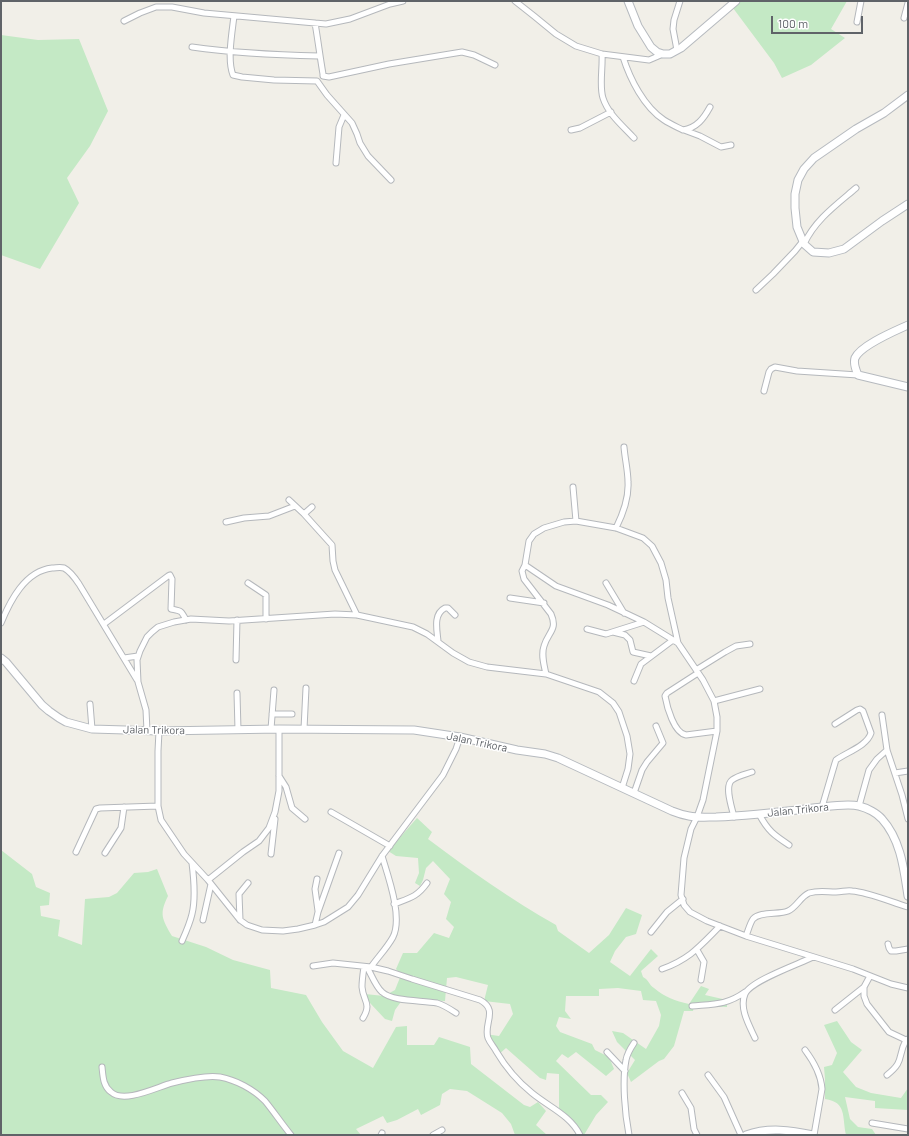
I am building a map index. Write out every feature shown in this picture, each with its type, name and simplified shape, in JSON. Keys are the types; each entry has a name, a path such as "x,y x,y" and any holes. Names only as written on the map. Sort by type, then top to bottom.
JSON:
{"street":[{"path":"124,21 156,7 172,7 204,13 326,24 350,19 390,4 403,1"},
{"path":"515,1 556,34 576,46 602,54 648,60 663,54"},
{"path":"628,1 638,26 651,47 657,52 663,54 670,54 681,48 736,1"},
{"path":"677,50 674,20 680,1"},
{"path":"857,22 860,1"},
{"path":"904,18 908,3"},
{"path":"234,16 230,52 232,74 236,76 274,80 315,80 323,76 330,77 389,64 462,52 474,55 495,65"},
{"path":"315,23 323,76"},
{"path":"192,47 230,52 283,56 319,56"},
{"path":"602,54 603,98 611,112 634,138"},
{"path":"623,57 629,74 644,101 663,119 683,130 700,136 721,147 731,145"},
{"path":"315,80 319,82 327,95 354,126 360,143 368,156 391,180"},
{"path":"908,94 884,113 856,129 814,158 804,169 798,180 795,194 797,227 804,243 813,252 829,253 844,249 908,204"},
{"path":"683,130 687,130 697,125 703,119 710,107"},
{"path":"571,130 580,128 611,112"},
{"path":"336,163 339,127 344,115"},
{"path":"756,290 760,288 804,243 816,224 856,188"},
{"path":"858,375 854,362 856,356 860,352 870,344 908,325"},
{"path":"764,391 769,372 775,367 797,371 858,375 908,387"},
{"path":"616,528 621,519 628,490 624,447"},
{"path":"572,487 576,521"},
{"path":"289,500 332,545 335,570 357,615"},
{"path":"226,522 244,518 269,516 295,506"},
{"path":"304,514 312,507"},
{"path":"546,674 543,661 544,646 552,631 554,620 544,603 524,579 522,571 525,565 529,541 534,534 544,528 564,522 576,521 616,528 643,538 652,546 661,563 666,580 676,641 714,701 717,716 717,731 703,800 691,828 684,858 681,895 684,905 690,912 746,936 813,958 853,969 908,988"},
{"path":"525,565 556,586 625,613 644,622 676,641"},
{"path":"1,623 11,602 21,587 28,580 43,570 59,567 64,569 69,572 80,584 138,682"},
{"path":"104,624 170,575 172,579 171,609 179,610 186,620"},
{"path":"248,583 266,595 266,619"},
{"path":"606,584 625,613"},
{"path":"510,598 544,603"},
{"path":"438,641 437,620 439,612 445,608 448,608 455,615"},
{"path":"147,730 146,710 138,682 138,656 147,637 158,627 186,620 266,619 334,614 357,615 413,627 427,634 453,653 469,662 487,667 546,674 599,692 613,703 619,712 627,736 630,754 628,769 622,788"},
{"path":"236,660 237,620"},
{"path":"588,629 606,634 644,622"},
{"path":"613,632 625,635 630,640 633,652 651,656"},
{"path":"634,681 641,664 676,641"},
{"path":"717,731 686,735 681,734 673,721 665,696 667,693 725,652 736,646 750,644"},
{"path":"124,658 138,656"},
{"name":"Jalan Trikora","path":"1,658 49,711 66,722 92,730 147,730 159,732 271,729 414,730 460,737 558,758 672,811 688,816 734,817 822,807 859,806 883,820 890,832 897,846 903,866 908,894"},
{"path":"304,729 306,688"},
{"path":"714,701 760,689"},
{"path":"271,729 274,690"},
{"path":"237,693 238,730"},
{"path":"90,704 92,730"},
{"path":"822,807 836,760 862,744 871,733 871,729 860,709 835,724"},
{"path":"272,714 292,714"},
{"path":"882,715 887,750 908,819"},
{"path":"634,793 642,770 663,743 656,726"},
{"path":"271,854 275,812 279,791 279,729"},
{"path":"159,732 158,806 161,820 192,863 240,920 247,925 262,930 283,931 298,930 324,922 348,907 358,895 382,856 443,774 456,749 460,737"},
{"path":"859,806 869,770 877,759 887,750"},
{"path":"895,774 908,771"},
{"path":"734,817 728,784 733,779 752,772"},
{"path":"279,776 286,787 292,808 305,819"},
{"path":"76,852 96,809 158,806"},
{"path":"105,853 121,828 124,807"},
{"path":"204,920 209,882 259,841 269,828 275,812"},
{"path":"331,812 390,846"},
{"path":"759,814 767,828 789,845"},
{"path":"315,925 318,912 339,853"},
{"path":"363,1018 367,1012 368,1006 362,989 362,979 367,967 387,947 396,929 394,904 389,878 382,856"},
{"path":"182,941 193,912 194,878 192,863"},
{"path":"317,879 315,889 318,912"},
{"path":"240,920 239,894 248,883"},
{"path":"394,904 421,892 427,883"},
{"path":"746,936 753,919 760,915 783,913 790,910 802,897 821,890 860,892 908,907"},
{"path":"650,932 667,912 682,899"},
{"path":"662,969 676,964 696,950 720,926"},
{"path":"888,944 892,951 908,949"},
{"path":"696,950 704,962 702,980"},
{"path":"692,1006 726,1002 736,999 753,984 813,958"},
{"path":"312,966 333,963 388,971 485,1002 490,1014 487,1033 488,1038 505,1066 513,1076 532,1093 575,1125 580,1135"},
{"path":"367,967 382,992 402,999 438,1003 456,1013"},
{"path":"835,1010 864,987 870,976"},
{"path":"864,987 864,996 872,1013 889,1032 907,1040 902,1048 899,1063 895,1069 887,1074"},
{"path":"745,992 745,1017 755,1038"},
{"path":"628,1135 625,1105 625,1071 628,1053 634,1043"},
{"path":"746,1135 757,1131 780,1130 814,1135 822,1082 814,1062 805,1050"},
{"path":"607,1052 625,1071"},
{"path":"102,1067 104,1082 107,1088 112,1093 124,1096 131,1096 151,1091 170,1083 190,1078 218,1077 233,1080 250,1089 264,1101 291,1135"},
{"path":"708,1075 724,1097 741,1135"},
{"path":"682,1093 692,1108 694,1129 697,1135"},
{"path":"872,1123 908,1129"},
{"path":"433,1135 442,1130"}],"green space":[{"path":"735,1 847,1 831,29 845,38 811,65 782,78 774,63 733,8"},
{"path":"1,35 38,40 79,39 108,111 90,146 67,178 79,203 40,269 1,255"},
{"path":"417,818 432,832 428,839 491,884 556,925 558,931 589,953 609,935 626,908 642,915 636,934 626,937 615,951 610,962 630,976 651,949 658,956 641,971 643,977 652,987 670,998 689,1004 701,986 709,989 705,995 727,1000 727,1007 694,1006 693,1011 684,1011 674,1046 664,1059 659,1061 631,1082 627,1073 635,1060 617,1042 612,1031 623,1033 646,1049 659,1026 661,1015 656,1001 643,1000 641,991 618,988 599,989 599,996 566,996 565,1011 571,1019 559,1017 556,1026 560,1032 592,1044 595,1050 609,1057 614,1069 606,1076 576,1052 568,1058 562,1054 556,1061 591,1095 601,1095 608,1102 596,1115 584,1135 578,1135 559,1115 559,1074 547,1073 546,1080 540,1078 506,1048 498,1055 487,1042 485,1034 499,1036 513,1014 510,1004 484,1001 488,985 456,977 447,978 445,1001 403,999 395,1010 392,1021 385,1019 370,1003 365,994 384,996 395,990 401,975 396,969 403,953 417,953 434,933 449,938 454,927 446,919 451,902 444,894 450,879 433,861 426,868 420,886 415,883 419,873 418,858 396,856 388,851"},
{"path":"1,850 32,874 36,887 50,893 49,905 40,906 41,916 60,920 58,936 82,945 85,899 109,897 117,893 134,873 148,872 157,869 168,896 163,907 163,916 172,936 206,947 233,960 270,970 271,988 306,995 322,1022 343,1051 373,1068 396,1027 407,1026 407,1045 434,1045 439,1037 470,1047 471,1064 524,1105 530,1107 538,1102 546,1111 536,1125 547,1135 515,1135 511,1124 502,1113 467,1091 450,1089 442,1094 440,1105 421,1115 418,1109 397,1120 387,1123 383,1116 356,1129 361,1135 1,1135"},
{"path":"837,1021 851,1042 862,1050 843,1072 856,1087 871,1093 901,1098 908,1088 908,1110 875,1108 875,1101 845,1097 850,1119 858,1127 872,1129 876,1135 846,1135 840,1107 837,1103 825,1099 824,1067 832,1065 837,1053 824,1025"}]}
